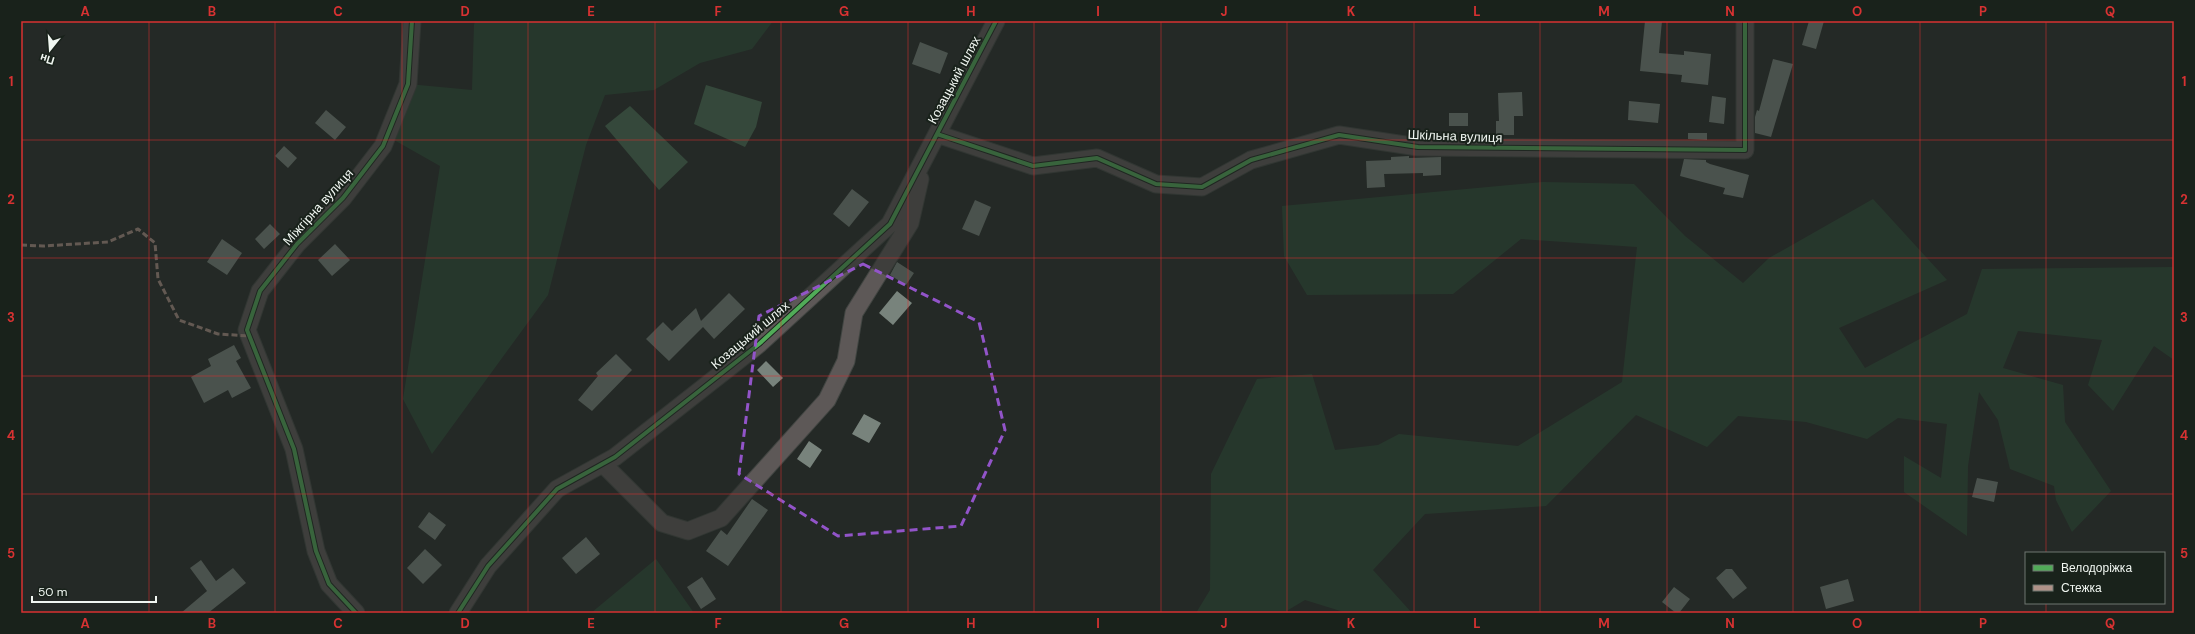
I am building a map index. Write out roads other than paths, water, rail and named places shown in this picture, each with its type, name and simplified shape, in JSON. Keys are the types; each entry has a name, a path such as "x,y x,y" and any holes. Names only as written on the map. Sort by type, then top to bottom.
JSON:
{"street":[{"name":"Міжгірна вулиця","path":"356,613 329,584 316,551 294,449 247,330 260,291 297,244 343,198 383,146 408,84 412,21"},
{"name":"Козацький шлях","path":"458,613 488,566 557,490 615,457 759,344 890,224 996,21"},
{"name":"Шкільна вулиця","path":"937,134 1033,166 1097,158 1156,184 1202,187 1251,160 1339,135 1418,147 1745,150 1745,21"},
{"path":"603,464 662,523 688,532 721,518 827,400 846,361 854,313 910,223 925,157"}]}
